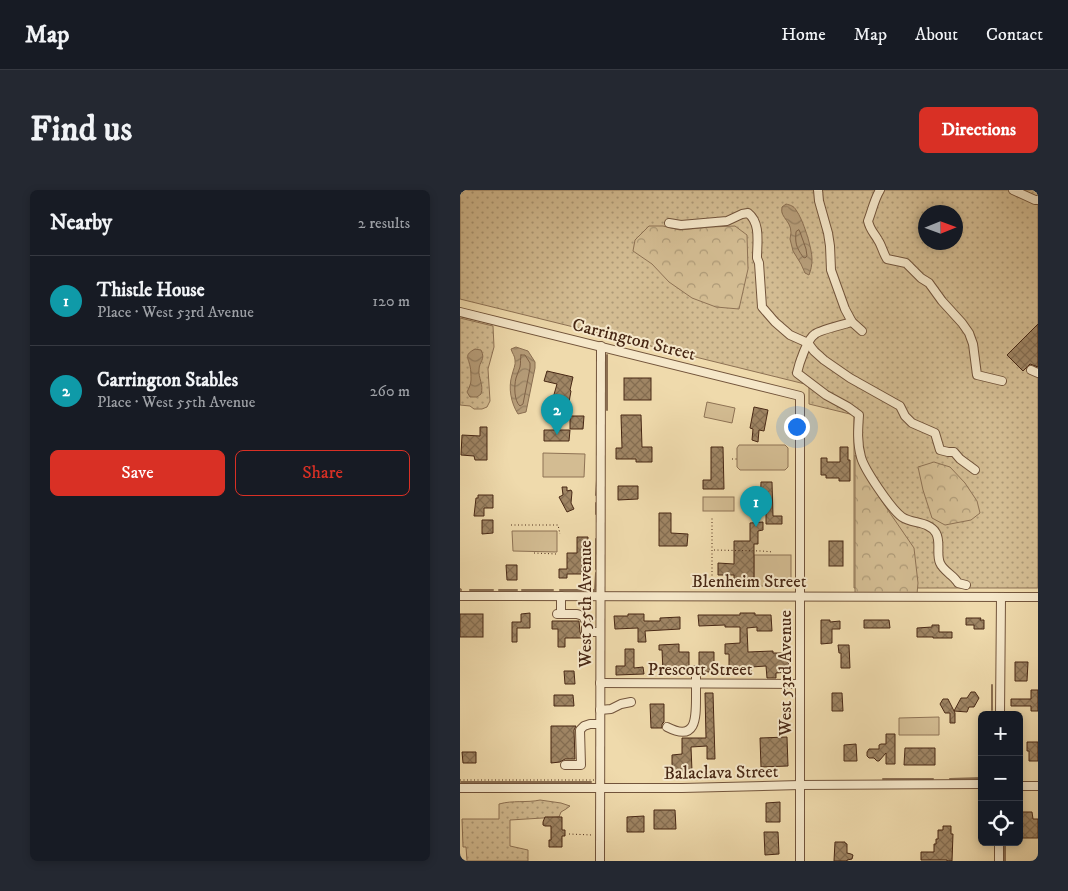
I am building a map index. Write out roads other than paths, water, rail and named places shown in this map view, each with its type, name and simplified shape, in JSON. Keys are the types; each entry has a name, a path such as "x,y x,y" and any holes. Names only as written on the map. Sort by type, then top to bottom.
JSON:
{"street":[{"path":"818,190 828,233 831,270 845,309 852,322 862,331"},
{"path":"880,190 875,198 868,221 871,230 879,241 882,253 887,259 906,263 928,283 962,323 973,344 977,375 1002,381"},
{"path":"1012,190 1038,200"},
{"path":"669,223 681,225 727,221 748,213 754,217 757,227 757,258 762,307 775,322 790,335 808,343 824,360 843,374 900,406 905,416 912,423 936,433 940,450 954,452 975,470"},
{"name":"Carrington Street","path":"460,312 800,396"},
{"path":"852,322 814,334 799,362 797,373 826,395 859,415 858,446 861,459 879,488 892,508 903,518 928,526 936,533 940,562 958,583 966,585"},
{"name":"West 55th Avenue","path":"600,861 601,346"},
{"name":"West 53rd Avenue","path":"800,396 800,861"},
{"name":"Blenheim Street","path":"460,596 1038,597"},
{"path":"561,596 559,614 583,616 586,622 586,632 600,632"},
{"path":"1000,711 1001,597"},
{"path":"668,727 675,731 685,732 694,724 696,716 696,670"},
{"name":"Prescott Street","path":"600,683 800,684"},
{"path":"600,710 611,709 631,702"},
{"path":"565,765 581,765 580,730 590,724 600,724"},
{"name":"Balaclava Street","path":"460,788 600,783 682,788 978,784"},
{"path":"1023,786 1038,786"},
{"path":"999,846 999,861"}],"water":[{"path":"786,204 795,209 807,234 812,259 809,275 805,273 793,251 789,224 782,211 782,207"},
{"path":"516,347 528,351 535,362 526,412 518,414 510,390 515,366 515,357 511,349"},
{"path":"475,349 481,350 483,356 479,367 482,391 477,397 470,397 467,392 471,380 468,356"}],"waterway":[{"path":"597,351 597,374"},
{"path":"607,355 607,410"},
{"path":"597,380 597,430"},
{"path":"597,438 597,472"},
{"path":"596,495 597,480"},
{"path":"596,503 596,514"},
{"path":"596,539 596,569"},
{"path":"560,590 595,590 596,573"},
{"path":"470,590 493,590"},
{"path":"499,590 517,590"},
{"path":"522,590 553,590"},
{"path":"992,685 992,710"},
{"path":"950,779 978,778"},
{"path":"883,779 933,779"},
{"path":"461,782 591,782"},
{"path":"460,792 473,792"},
{"path":"480,792 496,792"},
{"path":"501,792 590,792"},
{"path":"1005,846 1005,861"}],"place":[{"name":"Carrington Stables","path":"557,435"},
{"name":"Thistle House","path":"756,527"}]}
